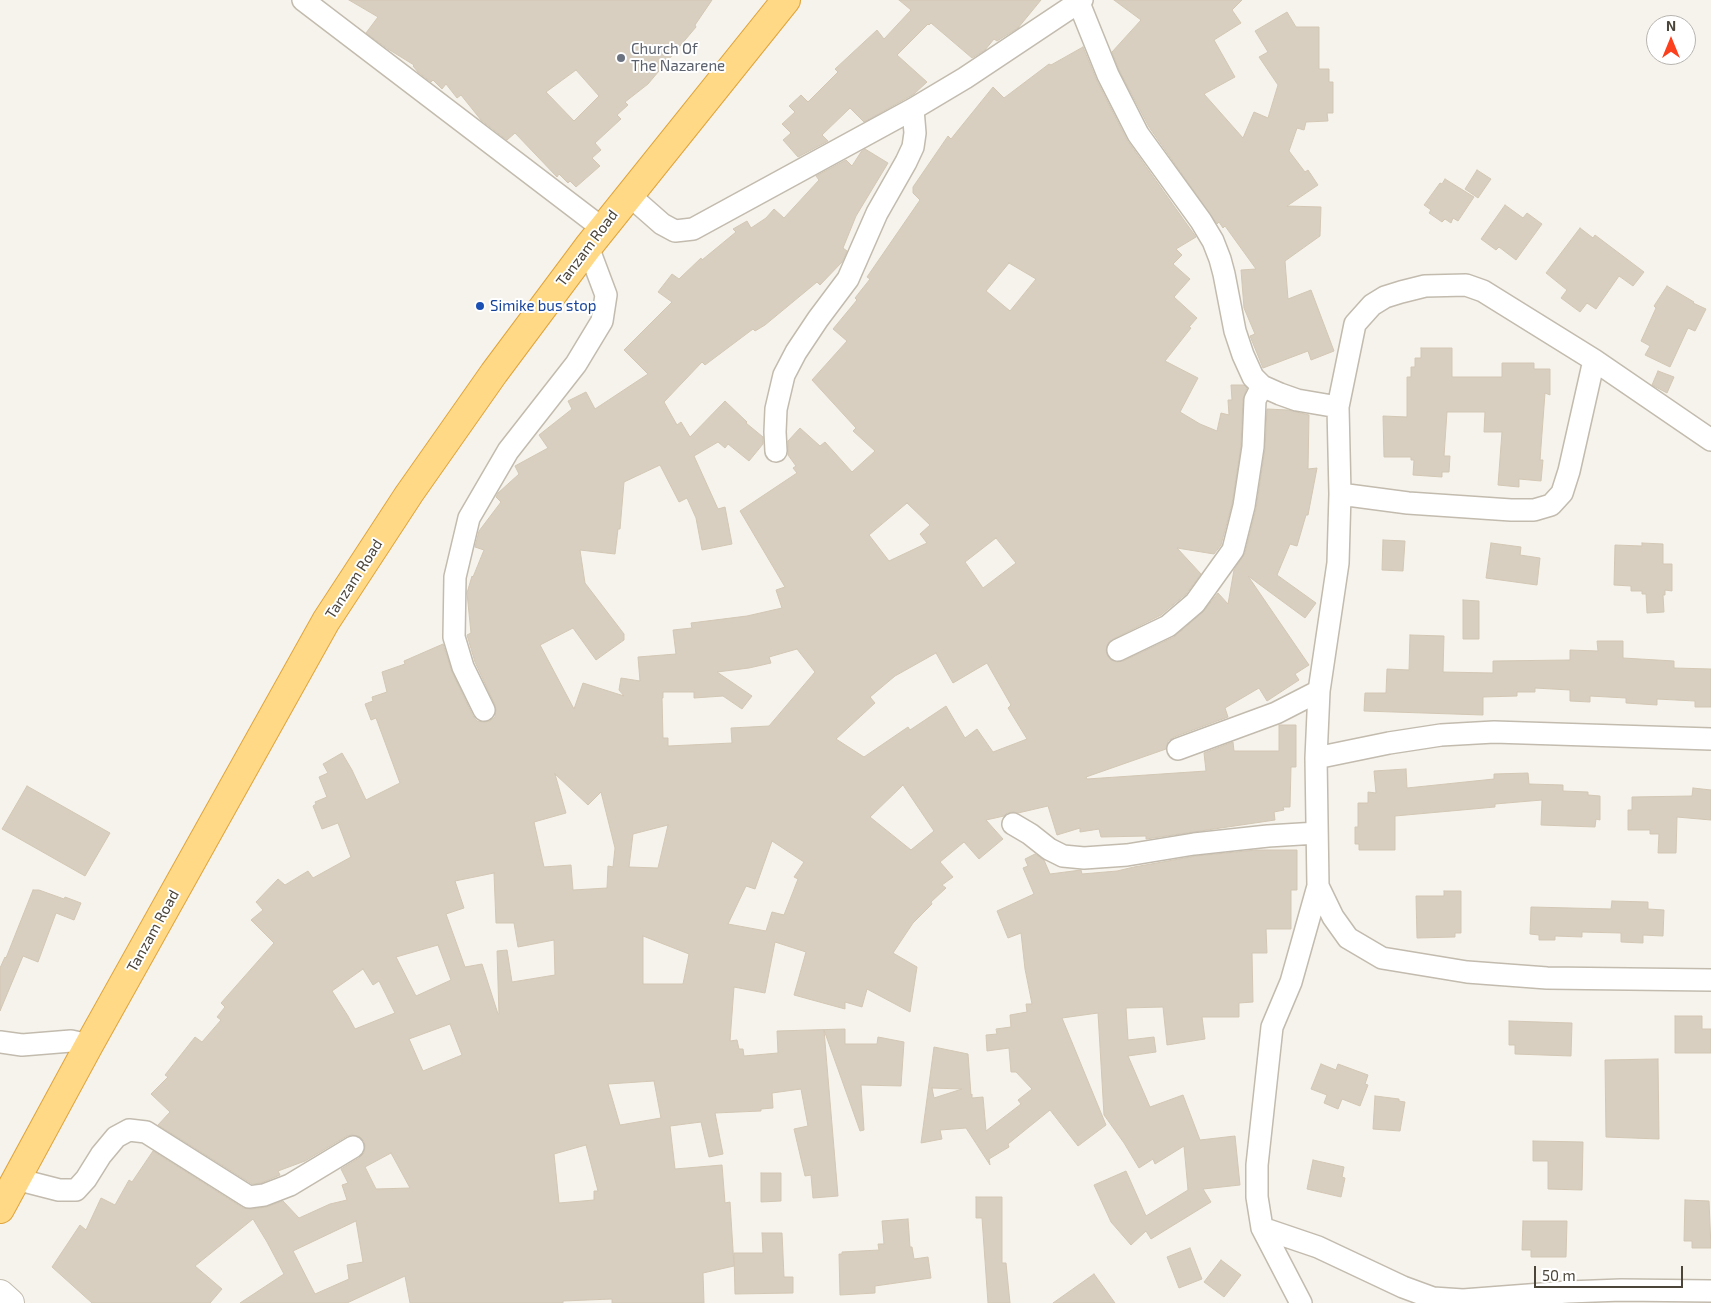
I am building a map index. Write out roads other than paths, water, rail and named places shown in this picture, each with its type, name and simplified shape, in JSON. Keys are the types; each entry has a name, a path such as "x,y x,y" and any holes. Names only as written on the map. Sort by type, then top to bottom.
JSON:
{"highway":[{"name":"Tanzam Road","path":"0,1209 89,1045 326,620 426,470 494,373 595,237 786,0"}],"street":[{"path":"303,0 595,237 606,296 602,321 576,364 508,451 469,518 455,577 454,637 464,667 484,710"},
{"path":"629,194 662,224 675,232 694,230 913,109 1081,2 1104,67 1138,134 1201,221 1213,241 1220,258 1235,332 1253,377 1262,386 1280,394 1297,400 1338,407"},
{"path":"776,451 774,432 776,409 784,375 796,352 818,319 848,279 877,213 906,162 913,147 915,133 913,109"},
{"path":"1301,1303 1296,1290 1262,1228 1257,1197 1257,1165 1272,1027 1291,982 1318,886 1316,758 1319,691 1338,564 1340,494 1338,407 1355,324 1372,305 1401,292 1425,286 1466,285 1483,291 1594,360 1711,440"},
{"path":"1340,494 1408,503 1511,510 1534,510 1551,505 1562,493 1569,471 1594,360"},
{"path":"1118,650 1168,626 1195,603 1233,550 1244,506 1253,447 1255,400 1262,386"},
{"path":"1178,749 1276,713 1319,691"},
{"path":"1316,758 1389,743 1441,735 1494,732 1711,739"},
{"path":"1013,824 1049,849 1063,856 1084,858 1127,855 1231,840 1317,833"},
{"path":"1318,886 1333,917 1348,938 1382,958 1467,972 1547,978 1711,980"},
{"path":"0,1042 22,1045 71,1041 89,1045"},
{"path":"16,1179 59,1190 76,1190 116,1137 129,1130 146,1132 250,1197 264,1195 290,1186 352,1147"},
{"path":"1262,1228 1318,1246 1403,1287 1433,1298 1463,1300 1622,1290 1711,1291"},
{"path":"0,1294 10,1303"}],"place":[{"name":"Church Of The Nazarene","path":"621,58"},
{"name":"Simike bus stop","path":"480,306"}]}
